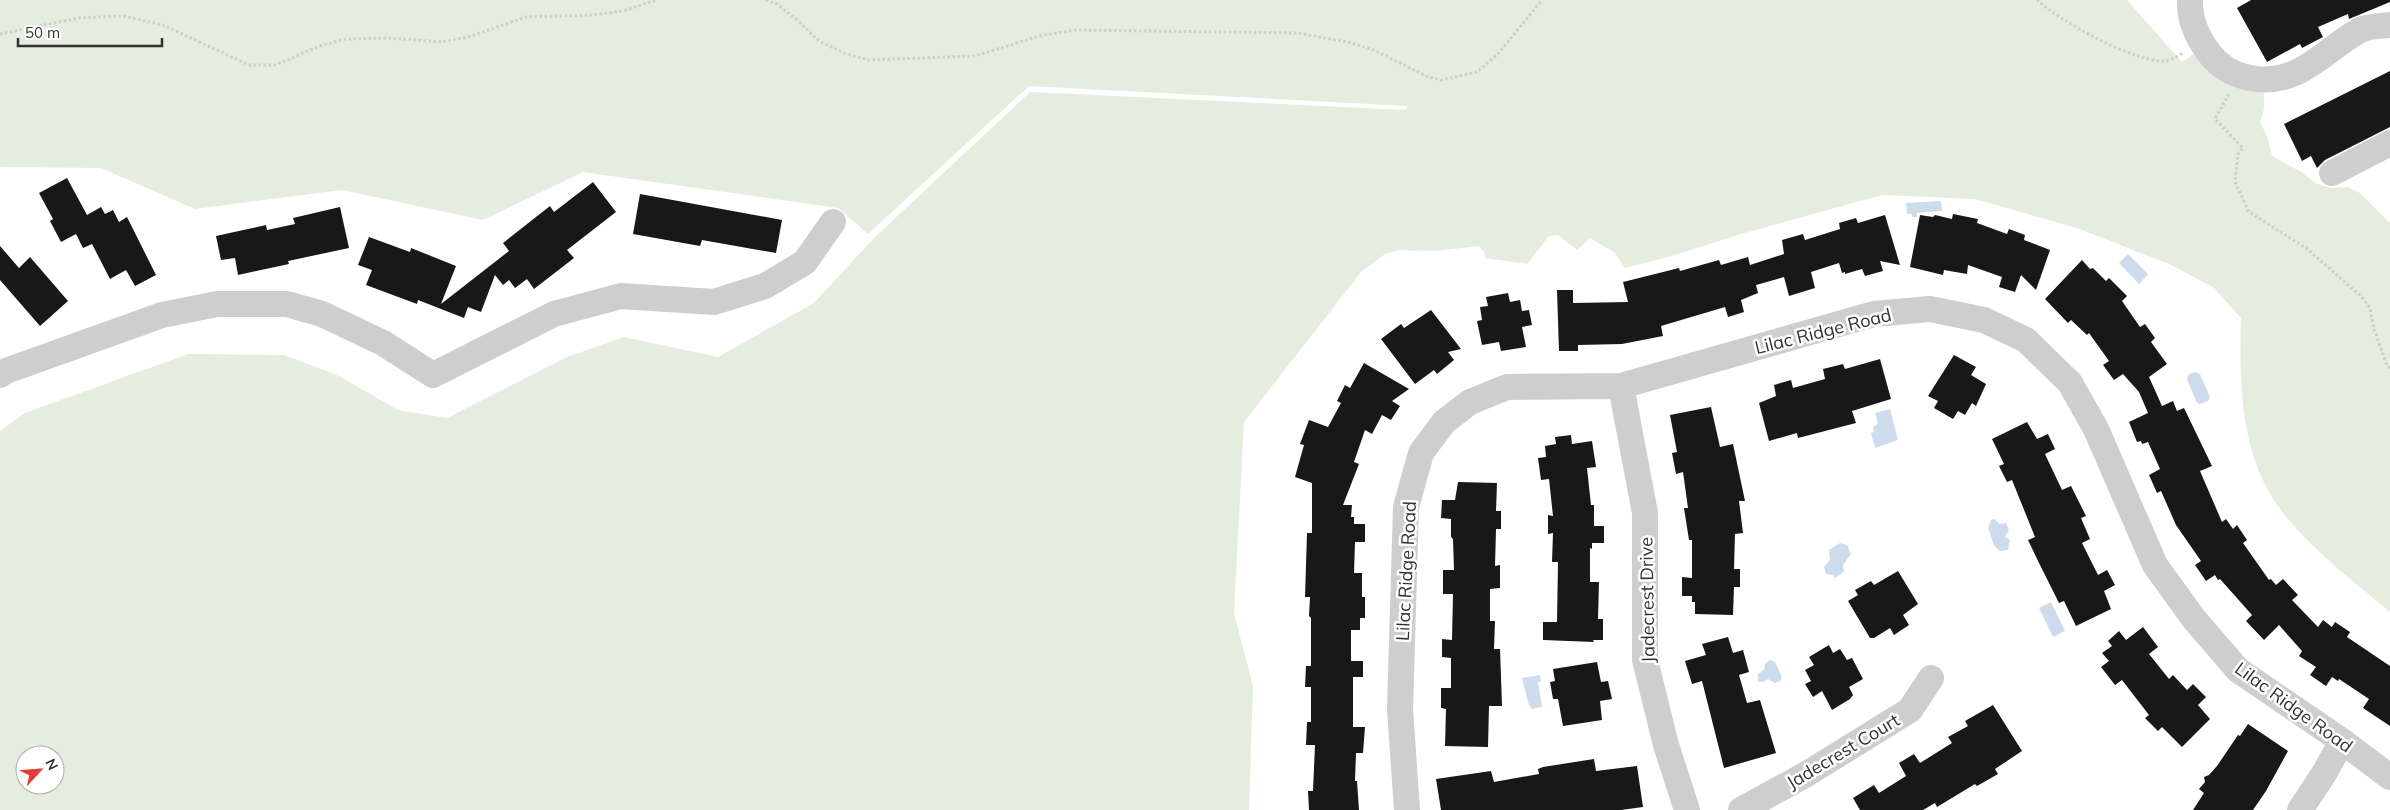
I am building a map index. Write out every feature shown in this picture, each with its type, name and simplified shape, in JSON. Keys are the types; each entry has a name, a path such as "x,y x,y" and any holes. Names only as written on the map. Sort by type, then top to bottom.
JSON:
{"street":[{"path":"2190,0 2190,12 2199,39 2216,62 2238,76 2270,79 2295,73 2362,29 2390,25"},
{"path":"2332,173 2390,143"},
{"path":"0,375 6,371 162,315 217,304 287,304 322,314 383,343 433,375 554,314 592,303 621,296 714,302 765,286 805,262 834,222"},
{"name":"Lilac Ridge Road","path":"1407,810 1400,709 1406,506 1421,453 1444,422 1470,402 1507,387 1622,386 1874,314 1930,309 1984,320 2026,340 2070,383 2096,429 2155,565 2194,619 2238,670 2342,741 2390,777"},
{"name":"Jadecrest Drive","path":"1622,386 1645,513 1645,660 1666,745 1687,810"},
{"name":"Jadecrest Court","path":"1741,810 1805,775 1910,710 1932,678"},
{"path":"2300,810 2342,741"}],"path":[{"path":"0,34 78,18 123,16 163,25 248,65 276,65 319,46 346,40 388,38 441,42 468,37 526,17 592,15 622,11 656,0"},
{"path":"766,0 777,4 819,41 844,53 868,60 975,56 1039,36 1075,30 1298,33 1352,43 1374,50 1426,76 1442,80 1477,72 1496,55 1542,0"},
{"path":"2037,0 2082,30 2123,51 2154,60 2170,60 2186,51 2199,39"},
{"path":"2238,76 2215,119 2242,148 2238,154 2236,182 2240,195 2249,212 2306,248 2360,296 2370,308 2377,341 2387,366 2390,368"}],"shaded area":[{"path":"0,0 2127,0 2182,62 2194,54 2209,71 2224,82 2264,92 2264,109 2260,122 2267,136 2272,156 2303,173 2315,183 2330,188 2347,187 2360,193 2390,223 2390,612 2312,545 2289,520 2273,498 2261,475 2246,425 2242,398 2241,318 2213,287 2171,265 2080,229 1975,199 1882,195 1625,268 1615,253 1590,238 1577,250 1558,235 1549,236 1527,264 1485,258 1485,253 1479,246 1436,251 1399,250 1385,254 1361,272 1244,422 1234,613 1253,686 1249,810 0,810 0,431 25,413 188,354 284,355 339,376 398,410 447,418 567,357 624,337 718,357 814,303 873,239 1030,92 1406,110 1407,106 1029,86 868,234 838,208 583,172 483,220 342,190 195,209 101,168 0,167"}],"water":[{"path":"1941,201 1942,211 1917,213 1917,217 1907,214 1906,203"},
{"path":"2128,254 2148,274 2139,284 2119,263"},
{"path":"2196,372 2200,374 2210,397 2208,401 2200,404 2197,403 2187,379 2189,374"},
{"path":"1890,409 1898,440 1875,448 1871,433 1874,432 1873,427 1878,424 1875,413"},
{"path":"1994,519 2000,524 2006,523 2009,530 2005,537 2010,540 2008,550 2000,551 1994,545 1988,528 1991,520"},
{"path":"1840,543 1847,545 1851,554 1843,565 1844,572 1835,578 1833,575 1826,574 1824,567 1830,560 1829,550"},
{"path":"2051,602 2065,631 2053,637 2039,608"},
{"path":"1770,660 1775,662 1781,675 1781,681 1775,683 1768,679 1758,682 1758,674 1764,670 1765,664"},
{"path":"1540,675 1541,682 1538,682 1542,707 1532,709 1529,705 1522,678"}],"building":[{"path":"2251,0 2390,0 2390,2 2349,19 2348,14 2318,27 2323,37 2302,48 2300,44 2267,62 2237,8"},
{"path":"2390,71 2390,127 2325,160 2317,168 2311,156 2302,161 2284,124"},
{"path":"67,178 87,215 101,207 105,214 113,210 119,222 127,217 156,275 135,286 126,270 110,279 92,244 83,248 76,234 61,242 50,221 53,219 39,193"},
{"path":"593,182 616,212 567,250 574,258 534,289 527,279 515,288 509,280 503,285 495,275 481,312 468,307 464,318 418,300 417,304 366,285 372,270 358,265 369,237 410,252 411,248 456,266 441,304 509,251 503,243 550,206 554,212"},
{"path":"640,194 782,220 776,253 702,240 700,246 633,234"},
{"path":"340,207 349,248 288,261 289,264 238,275 235,258 221,260 216,236 266,225 267,230 295,224 293,218"},
{"path":"1953,214 1978,219 1977,223 2007,234 2009,229 2025,235 2024,240 2050,250 2036,290 2021,275 2015,292 1999,287 2002,277 1968,265 1967,274 1944,270 1943,275 1910,267 1920,215 1933,217 1935,215 1952,219"},
{"path":"1885,215 1900,265 1880,261 1883,271 1865,276 1862,269 1845,274 1845,272 1842,273 1839,263 1811,272 1815,288 1789,296 1784,277 1756,285 1758,293 1741,300 1744,312 1728,317 1725,307 1661,326 1663,336 1622,344 1578,345 1578,351 1559,351 1557,290 1573,290 1573,303 1628,302 1623,282 1679,268 1680,271 1719,260 1721,265 1748,257 1750,265 1784,254 1782,240 1803,234 1805,240 1840,229 1839,223 1856,218 1858,223"},
{"path":"0,246 19,268 30,257 68,301 40,326 0,280"},
{"path":"2082,260 2090,269 2093,268 2106,281 2109,278 2127,296 2122,301 2140,327 2145,324 2155,338 2151,342 2167,364 2149,377 2162,406 2173,401 2177,411 2184,408 2212,466 2200,471 2222,522 2226,519 2233,529 2237,525 2247,540 2243,543 2269,580 2271,579 2276,585 2283,579 2298,595 2292,600 2318,627 2323,620 2332,627 2335,622 2350,632 2347,637 2390,666 2390,726 2363,708 2369,699 2339,679 2338,681 2332,677 2326,686 2310,675 2316,667 2299,656 2302,651 2279,625 2264,640 2246,621 2252,615 2220,579 2218,580 2215,575 2206,581 2195,565 2201,561 2176,525 2161,491 2157,493 2149,475 2160,469 2148,442 2142,444 2141,441 2137,442 2129,422 2148,413 2139,392 2123,374 2114,380 2103,365 2109,361 2089,333 2087,335 2071,320 2068,323 2045,299"},
{"path":"1508,293 1510,302 1520,300 1522,311 1529,310 1532,325 1522,327 1526,347 1501,351 1499,342 1482,345 1477,321 1482,320 1480,307 1488,306 1486,297"},
{"path":"1431,310 1461,349 1448,352 1454,360 1437,374 1434,370 1415,384 1381,339 1401,324 1404,328"},
{"path":"1954,355 1976,367 1971,375 1986,384 1976,406 1972,403 1965,415 1958,411 1953,419 1934,408 1938,401 1928,396"},
{"path":"1880,359 1891,399 1852,411 1856,423 1798,438 1797,433 1769,441 1759,403 1776,396 1774,385 1791,380 1793,388 1825,379 1823,369 1843,364 1845,369"},
{"path":"1364,363 1409,389 1392,401 1400,406 1391,420 1382,415 1372,434 1365,430 1354,462 1359,464 1343,505 1352,505 1351,517 1354,517 1354,524 1365,524 1365,542 1355,542 1354,573 1362,573 1362,597 1365,597 1365,618 1360,618 1360,630 1351,630 1351,661 1363,661 1363,677 1353,677 1353,727 1365,727 1363,753 1356,753 1355,781 1357,781 1359,810 1309,810 1308,791 1313,791 1315,745 1306,745 1307,722 1311,722 1311,687 1305,687 1306,666 1311,666 1311,618 1309,616 1310,597 1305,597 1307,533 1312,533 1312,483 1295,477 1304,445 1300,444 1309,420 1328,427 1341,403 1337,401 1345,385 1350,388"},
{"path":"1711,407 1720,447 1733,444 1745,501 1739,501 1743,533 1735,534 1734,569 1740,569 1740,587 1734,587 1733,615 1695,614 1695,602 1692,602 1692,596 1682,596 1682,577 1692,578 1692,540 1689,540 1684,508 1688,508 1683,472 1676,474 1672,453 1677,452 1670,415"},
{"path":"2027,422 2037,439 2048,434 2055,449 2045,454 2062,490 2071,486 2086,516 2081,518 2090,539 2082,543 2098,575 2107,570 2115,585 2104,591 2111,609 2076,626 2064,601 2059,603 2028,540 2035,537 2012,480 2007,482 1999,466 2004,464 1992,439"},
{"path":"1571,435 1572,444 1592,441 1596,467 1587,468 1591,505 1594,505 1594,526 1604,526 1604,543 1592,543 1592,549 1590,548 1590,582 1599,582 1598,619 1603,619 1603,640 1593,640 1594,642 1543,640 1543,622 1557,622 1558,562 1552,562 1553,533 1548,534 1548,515 1553,516 1549,479 1541,480 1538,458 1546,457 1545,446 1556,444 1555,437"},
{"path":"1458,482 1497,483 1496,511 1501,511 1501,529 1496,529 1495,566 1500,565 1500,588 1490,589 1490,621 1495,621 1494,649 1500,649 1502,706 1489,706 1488,747 1445,746 1446,709 1441,708 1441,688 1451,688 1451,658 1442,657 1442,639 1452,640 1453,594 1443,594 1443,570 1454,570 1451,519 1441,518 1442,500 1455,500"},
{"path":"1898,571 1918,604 1903,615 1909,625 1894,635 1890,628 1874,638 1870,638 1848,601 1858,595 1855,590 1871,581 1874,585"},
{"path":"2143,627 2158,647 2149,654 2169,679 2173,675 2187,690 2193,684 2206,697 2198,705 2210,719 2182,747 2162,727 2158,731 2145,718 2149,715 2122,680 2115,685 2101,667 2109,661 2102,653 2112,646 2108,641 2119,631 2126,640"},
{"path":"1728,637 1733,653 1743,650 1749,672 1739,675 1747,703 1760,700 1776,753 1724,768 1702,681 1692,684 1685,661 1706,655 1702,644"},
{"path":"1829,645 1833,653 1840,649 1847,660 1852,658 1863,679 1849,687 1853,695 1850,699 1832,710 1822,691 1813,697 1805,684 1811,681 1805,670 1814,665 1809,657"},
{"path":"1597,662 1601,682 1608,681 1612,699 1600,701 1602,720 1563,726 1558,699 1553,699 1550,682 1555,681 1553,669"},
{"path":"1993,705 2022,751 1995,769 1998,774 1977,786 1975,784 1937,807 1935,803 1923,810 1860,810 1853,798 1874,785 1879,793 1906,776 1899,763 1914,754 1920,763 1952,743 1948,737 1968,726 1965,721"},
{"path":"2248,724 2288,751 2266,791 2253,810 2193,810 2204,793 2199,789 2205,782 2204,777 2209,775 2217,766 2238,735 2240,736"},
{"path":"1594,759 1596,771 1637,766 1643,807 1621,810 1441,810 1436,779 1491,771 1494,782 1539,774 1538,769 1543,767"}]}
